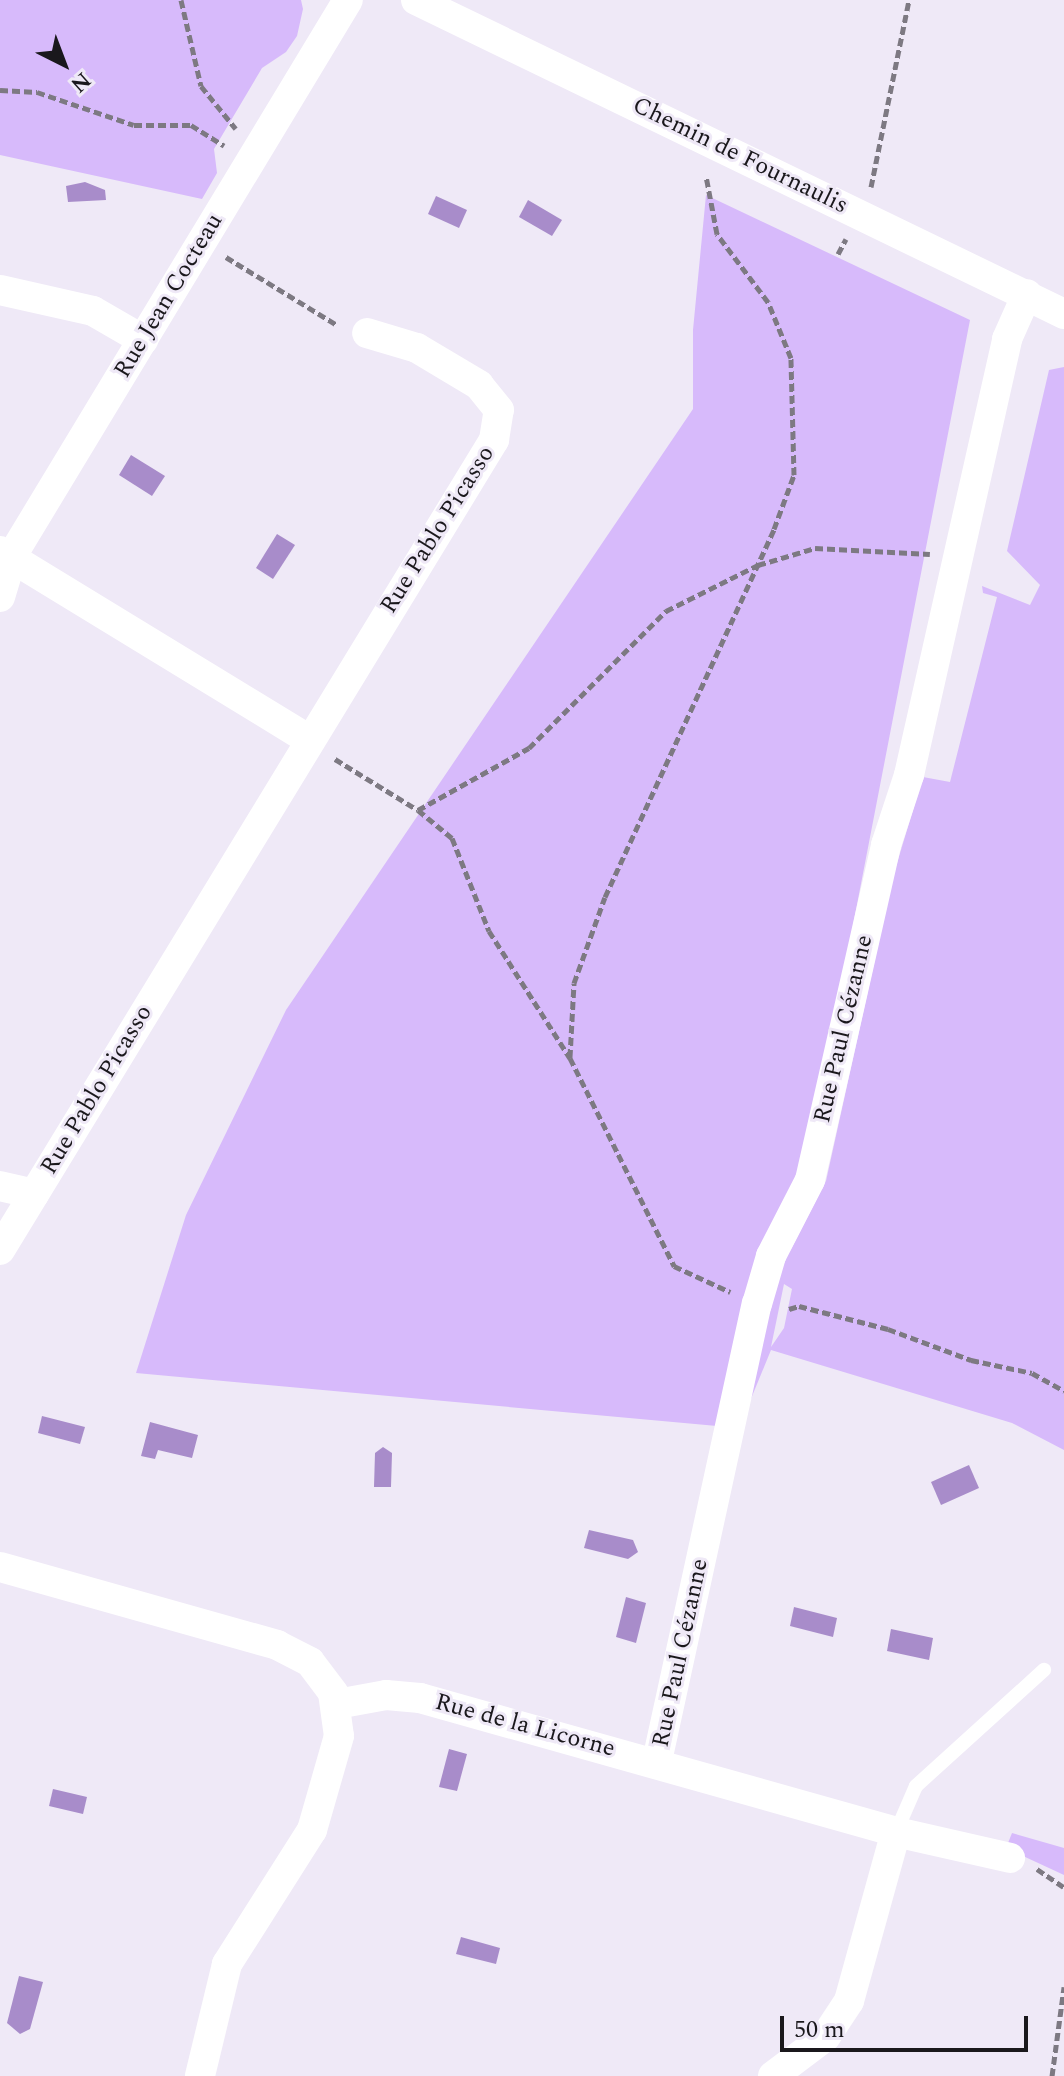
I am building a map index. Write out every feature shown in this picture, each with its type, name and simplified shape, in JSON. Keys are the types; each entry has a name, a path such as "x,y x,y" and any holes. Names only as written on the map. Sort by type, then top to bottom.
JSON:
{"street":[{"name":"Rue Jean Cocteau","path":"0,597 6,552 143,340 348,0"},
{"name":"Chemin de Fournaulis","path":"416,0 1064,314"},
{"path":"0,290 93,311 143,340"},
{"name":"Rue Paul Cézanne","path":"657,1761 757,1304 771,1256 810,1180 1007,339 1027,294"},
{"name":"Rue Pablo Picasso","path":"0,1250 308,739 494,440 500,420 495,402 479,385 417,348 367,333"},
{"path":"6,552 308,739"},
{"name":"Rue Pablo Picasso","path":"0,1186 34,1194"},
{"path":"0,1567 277,1645 310,1662 337,1704 339,1736 312,1830 227,1964 200,2076"},
{"name":"Rue de la Licorne","path":"337,1704 403,1695 657,1761 896,1832 1010,1858"},
{"path":"773,2076 826,2036 849,2001 896,1832"}],"lane":[{"path":"896,1832 916,1786 1044,1670"}],"path":[{"path":"181,0 201,86 228,125 255,153"},
{"path":"838,254 869,194 909,0"},
{"path":"0,90 37,92 134,125 191,125 255,153"},
{"path":"570,1058 574,983 605,897 758,565 794,475 791,358 768,302 717,234 715,204 704,171 717,144"},
{"path":"202,242 341,327 367,333"},
{"path":"418,810 529,748 666,611 758,565 815,548 957,557"},
{"path":"308,739 418,810 452,838 489,931 570,1058 674,1266 757,1304 799,1306 888,1329 971,1360 1032,1373 1064,1391"},
{"path":"1052,2076 1064,1987"}],"shaded area":[{"path":"0,0 301,0 303,9 297,36 286,52 262,68 214,149 217,173 202,199 0,155"},
{"path":"85,182 105,190 106,200 68,202 66,186"},
{"path":"706,195 970,320 790,1251 826,1181 894,873 923,777 950,782 997,597 983,593 982,586 1030,605 1040,585 1007,551 1049,370 1064,367 1064,1450 1012,1423 771,1350 739,1428 136,1373 186,1215 286,1010 693,409 693,330","holes":["784,1284 792,1289 784,1328 771,1347"]},
{"path":"436,196 467,210 459,228 428,214"},
{"path":"528,200 562,220 552,236 519,217"},
{"path":"131,455 165,476 152,496 119,475"},
{"path":"277,534 295,545 273,579 256,568"},
{"path":"42,1416 85,1427 80,1444 38,1433"},
{"path":"150,1422 198,1435 192,1458 158,1450 155,1459 141,1456"},
{"path":"383,1447 392,1453 391,1487 374,1487 375,1453"},
{"path":"969,1465 979,1488 941,1505 931,1482"},
{"path":"589,1530 633,1540 638,1552 628,1559 584,1548"},
{"path":"626,1597 646,1603 636,1643 616,1637"},
{"path":"794,1607 837,1618 833,1637 790,1626"},
{"path":"891,1629 933,1638 929,1660 887,1651"},
{"path":"449,1749 467,1754 457,1791 439,1787"},
{"path":"53,1789 87,1797 83,1814 49,1806"},
{"path":"1012,1833 1064,1848 1064,1875 1006,1848"},
{"path":"461,1937 500,1948 496,1964 456,1954"},
{"path":"19,1976 43,1982 30,2029 20,2034 7,2023"}]}
